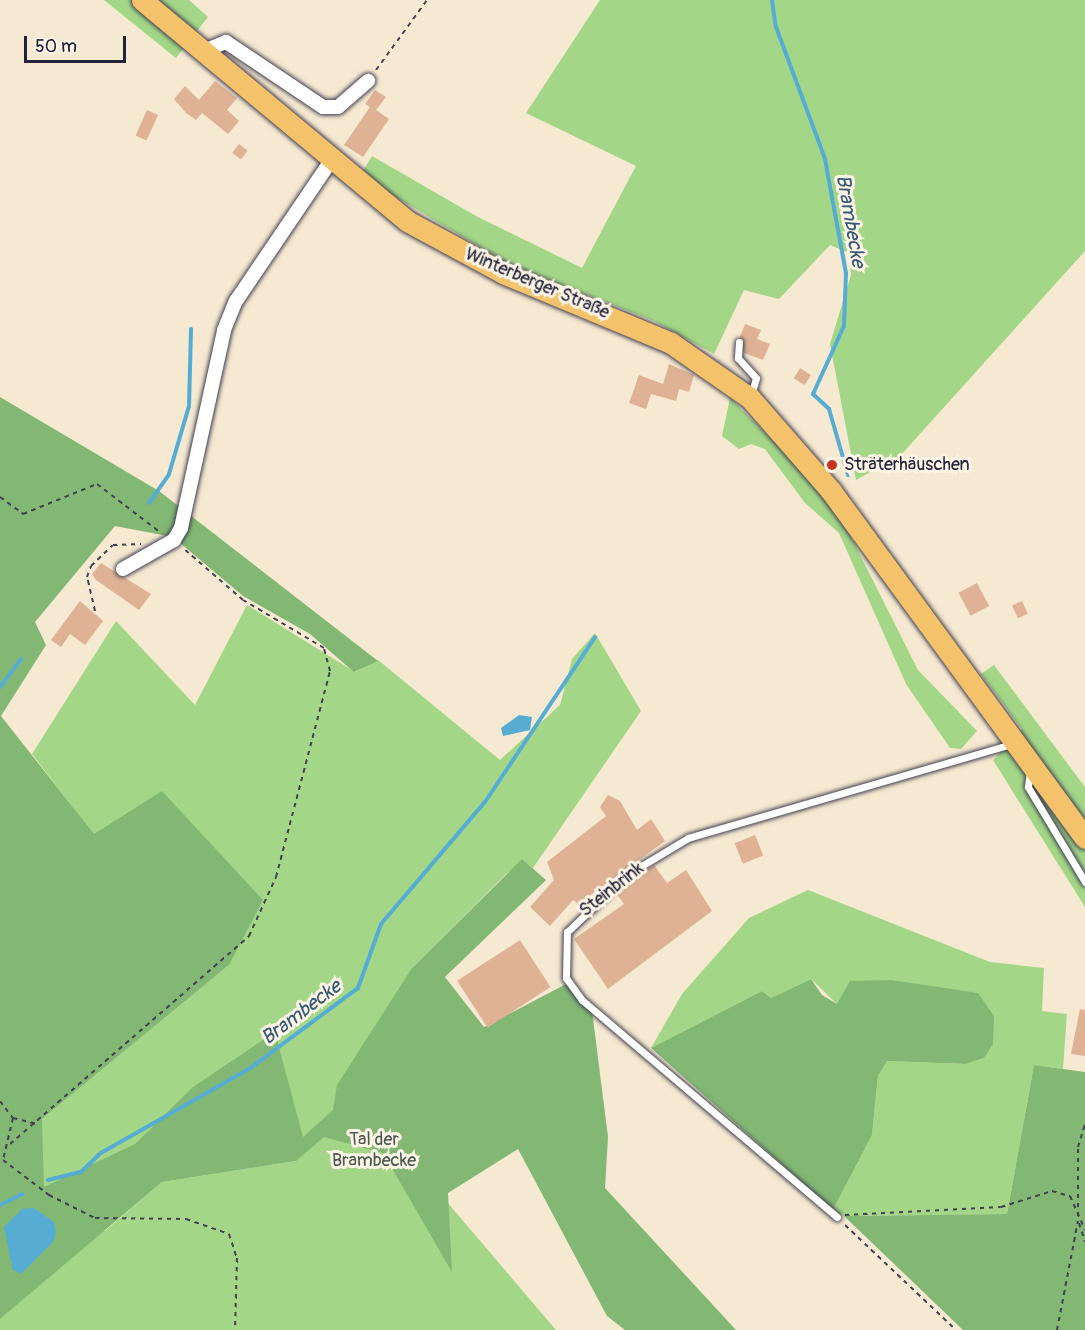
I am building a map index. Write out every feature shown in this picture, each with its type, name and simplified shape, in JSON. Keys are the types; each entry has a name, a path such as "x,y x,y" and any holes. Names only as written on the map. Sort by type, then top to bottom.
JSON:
{"main road":[{"name":"Winterberger Straße","path":"142,0 330,162 429,235 503,273 637,326 694,356 750,398 780,429 1016,743"},
{"path":"1016,743 1085,838"}],"street":[{"path":"202,52 226,42 322,107 338,107 368,81"},
{"path":"123,569 174,540 186,515 224,330 236,301 330,162"}],"lane":[{"path":"739,342 738,358 756,378 750,398"},
{"name":"Steinbrink","path":"837,1217 582,1000 566,978 567,932 628,874 688,838 1016,743"},
{"path":"1033,767 1028,787 1085,882"}],"path":[{"path":"368,81 427,0"},
{"path":"0,497 22,514 97,484 174,540 243,600 324,648 330,671 276,877 249,936 37,1124 10,1144"},
{"path":"0,1101 13,1118 37,1124"},
{"path":"13,1118 10,1144 3,1160 21,1179 95,1218 186,1219 229,1234 237,1258 235,1330"},
{"path":"1057,1330 1078,1220 1078,1147 1085,1124"},
{"path":"837,1217 1001,1207 1052,1191 1070,1196 1085,1242"},
{"path":"837,1217 956,1330"},
{"path":"1078,1220 1085,1230"}],"green space":[{"path":"104,0 189,0 208,17 176,58"},
{"path":"600,0 1085,0 1085,251 900,456 856,480 830,344 851,275 849,253 830,245 779,299 744,290 714,354 654,321 509,264 360,176 372,156 476,216 582,268 636,166 526,113"},
{"path":"0,397 159,491 378,661 354,672 310,634 243,596 173,537 115,526 35,622 46,645 1,716 94,834 162,791 263,900 229,965 42,1119 44,1187 135,1144 193,1087 275,1032 303,1137 333,1110 337,1085 412,968 522,859 546,880 445,977 484,1027 566,984 591,1003 608,1137 605,1188 736,1330 625,1330 607,1316 518,1149 448,1193 452,1272 383,1153 324,1137 296,1161 162,1182 0,1319"},
{"path":"730,398 817,484 846,527 918,670 977,731 961,749 950,748 906,684 839,533 805,503 765,449 751,444 739,449 722,436"},
{"name":"Tal der Brambecke","path":"247,605 355,672 378,660 500,760 560,705 572,659 595,633 641,711 533,868 525,862 506,874 412,968 447,1202 556,1330 0,1330 0,1090 42,1127 42,1119 229,965 94,835 32,754 116,621 195,705","holes":["173,1161 296,1161 162,1182 105,1231 91,1230"]},
{"path":"994,665 1085,787 1085,907 993,760 1022,729 981,674"},
{"path":"808,890 990,962 1044,968 1042,1011 1067,1014 1063,1069 1034,1065 1007,1214 844,1216 833,1210 872,1135 878,1076 887,1061 966,1064 984,1058 978,993 935,989 838,1005 811,979 771,998 762,991 651,1048 682,994 749,918"},
{"path":"811,979 822,995 837,1004 850,981 891,980 978,993 994,1016 993,1044 984,1058 966,1064 887,1061 878,1076 872,1135 833,1210 651,1048 762,991 771,998"},
{"path":"1034,1065 1085,1072 1085,1330 963,1330 844,1216 1007,1214"}],"water":[{"path":"519,715 532,717 530,730 503,736 501,728"},
{"path":"34,1208 54,1222 56,1232 53,1242 21,1274 13,1270 4,1227 22,1209"}],"building":[{"path":"215,81 237,98 227,110 239,121 228,134 202,113 196,120 186,113 174,99 185,86 199,100"},
{"path":"375,90 386,97 376,110 389,119 363,157 344,145 370,107 365,104"},
{"path":"147,110 158,115 147,140 136,136"},
{"path":"239,144 248,151 241,159 232,153"},
{"path":"745,324 761,330 757,339 770,344 763,360 744,353 740,337"},
{"path":"669,364 694,375 689,392 679,389 676,401 651,394 646,409 629,403 639,375 663,384"},
{"path":"800,368 811,375 805,385 794,378"},
{"path":"101,563 151,594 139,610 96,580 92,574"},
{"path":"977,583 989,606 971,616 958,593"},
{"path":"80,601 103,621 85,645 70,634 61,647 51,640"},
{"path":"1022,601 1028,614 1018,618 1012,606"},
{"path":"608,795 620,801 637,830 651,819 665,841 578,904 573,900 550,926 530,907 554,880 547,862 606,816 600,807"},
{"path":"755,835 763,855 743,864 735,843"},
{"path":"654,865 667,883 686,870 712,911 608,989 574,939 624,904 616,893"},
{"path":"520,940 550,987 488,1028 457,981"},
{"path":"1080,1009 1085,1010 1085,1056 1071,1054"}],"waterway":[{"name":"Brambecke","path":"772,0 776,27 825,159 846,273 844,326 813,394 829,409 848,475"},
{"path":"149,503 169,474 189,406 191,329"},
{"name":"Brambecke","path":"48,1180 81,1172 101,1153 249,1069 358,988 381,924 485,802 595,637"},
{"path":"0,687 21,659"},
{"name":"Brambecke","path":"0,1205 23,1194"}],"place":[{"name":"Sträterhäuschen","path":"832,465"}]}
